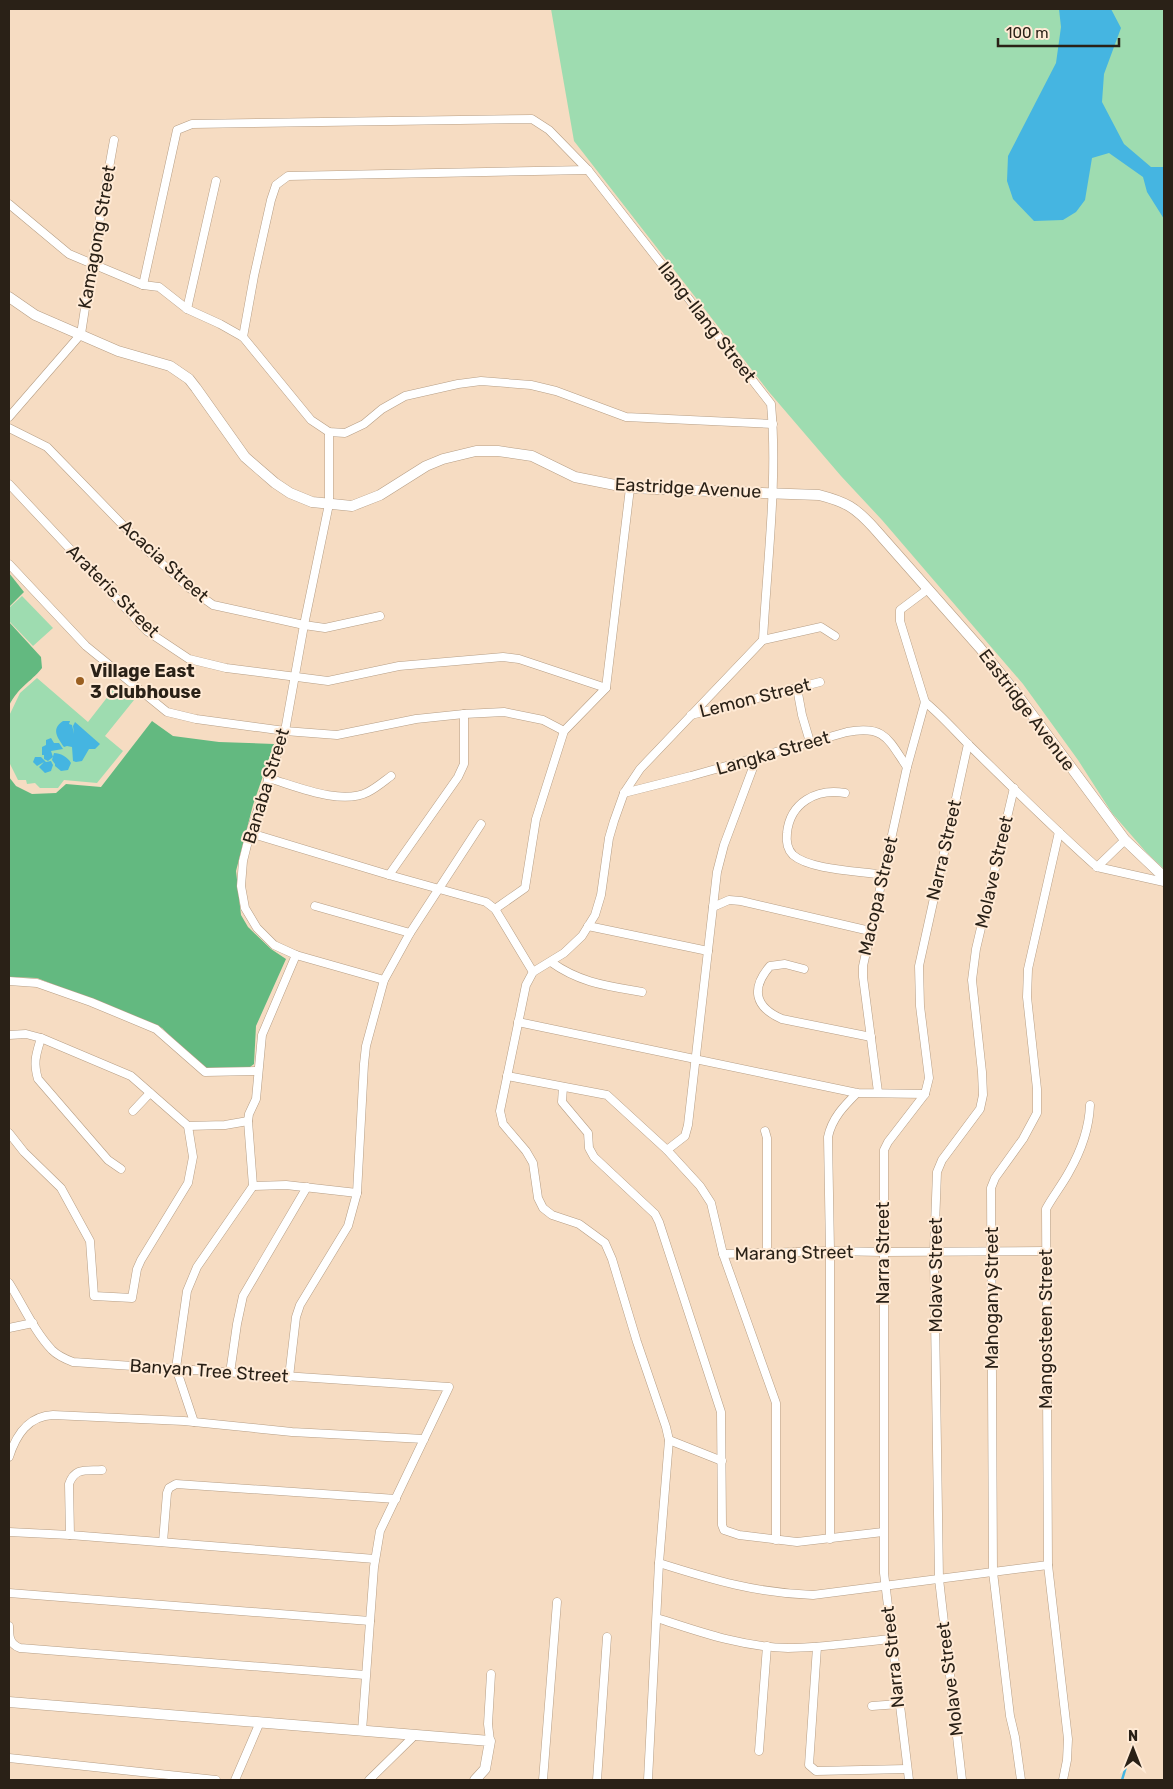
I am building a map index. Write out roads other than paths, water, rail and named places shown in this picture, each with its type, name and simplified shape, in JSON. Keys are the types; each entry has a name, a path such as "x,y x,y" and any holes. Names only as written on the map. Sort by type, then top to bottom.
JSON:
{"street":[{"name":"Ilang-Ilang Street","path":"143,285 177,130 192,124 532,119 549,130 588,170 771,404 773,424 772,492 763,640"},
{"name":"Kamagong Street","path":"80,334 114,140"},
{"path":"243,338 254,276 271,200 276,185 288,176 588,170"},
{"path":"187,309 216,181"},
{"path":"9,204 69,254 92,262 143,285 159,287 187,309 220,324 243,338 311,420 329,432 345,433 364,424 382,409 405,396 458,384 481,381 531,385 556,391 626,417 773,424"},
{"name":"Eastridge Avenue","path":"9,296 35,315 118,351 170,366 189,379 245,457 260,471 290,493 307,501 352,506 380,495 426,466 476,450 498,450 532,456 575,477 630,488 772,492 819,495 841,500 860,512 980,648 1016,693 1125,840 1164,877"},
{"path":"9,417 80,334"},
{"name":"Acacia Street","path":"9,428 47,447 149,552 188,587 213,605 325,628 380,616"},
{"name":"Banaba Street","path":"329,432 329,504 304,625 285,731 250,833 243,861 241,886 245,908 257,928 274,945 296,955 384,980"},
{"name":"Arateris Street","path":"9,484 147,631 189,659 226,668 328,681 399,666 503,657 519,659 606,688"},
{"path":"496,909 525,888 536,819 564,732 606,688 630,488"},
{"path":"9,564 86,646 167,712 196,719 285,731 337,735 416,718 504,712 543,720 564,732"},
{"path":"928,590 900,610 899,614 924,702 940,714 968,744 1097,867 1164,882"},
{"path":"648,1780 659,1563 669,1440 605,1242 580,1224 552,1214 543,1208 538,1198 533,1163 526,1150 503,1124 500,1111 526,984 533,972 564,953 582,936 594,915 601,895 609,838 624,793 640,769 763,640 821,627 835,636"},
{"name":"Lemon Street","path":"691,715 820,682"},
{"path":"797,688 810,742"},
{"name":"Macopa Street","path":"878,1092 863,966 907,767 924,702"},
{"path":"389,875 458,777 464,764 464,714"},
{"name":"Langka Street","path":"624,793 860,730 874,730 885,736 907,767"},
{"name":"Narra Street","path":"909,1780 891,1639 883,1532 884,1150 925,1094 929,1078 920,1006 919,966 968,744"},
{"path":"667,1150 685,1136 688,1126 717,872 724,844 757,757"},
{"path":"268,778 332,796 350,797 366,793 391,776"},
{"name":"Molave Street","path":"962,1780 939,1579 934,1252 937,1172 942,1160 980,1109 983,1095 972,980 976,950 1014,788"},
{"path":"845,793 834,791 808,798 795,809 788,826 786,842 793,854 813,865 883,874"},
{"path":"289,1377 296,1317 300,1305 348,1226 357,1192 366,1046 384,980 410,932 481,824"},
{"name":"Mahogany Street","path":"1021,1780 1010,1716 993,1572 991,1188 994,1178 1023,1140 1037,1113 1037,1090 1027,997 1028,969 1059,832"},
{"path":"250,833 486,902 496,909 533,972"},
{"path":"1097,867 1125,840"},
{"path":"713,907 729,900 741,901 870,931"},
{"path":"316,906 410,932"},
{"path":"588,926 708,951"},
{"path":"194,1422 176,1368 187,1292 197,1268 253,1186 248,1121 249,1114 256,1100 262,1034 296,955"},
{"path":"551,962 573,976 589,982 642,992"},
{"path":"804,969 785,964 770,966 760,977 758,990 761,1005 769,1013 782,1019 871,1038"},
{"path":"9,981 36,983 91,1002 156,1029 205,1072 258,1071"},
{"path":"518,1022 857,1093 925,1094"},
{"path":"9,1035 26,1034 41,1038 131,1076 188,1126 193,1157 188,1183 141,1260 137,1270 132,1298 94,1296 90,1241 61,1188 24,1152 9,1133"},
{"path":"41,1038 35,1058 38,1079 108,1160 121,1169"},
{"path":"507,1076 607,1095 667,1150 700,1186 711,1203 723,1254 776,1403 776,1540"},
{"path":"563,1087 562,1102 588,1133 589,1148 594,1157 656,1214 659,1222 721,1412 722,1525 724,1530 739,1535 797,1542 883,1532"},
{"path":"133,1111 150,1093"},
{"path":"830,1539 828,1137 831,1124 843,1107 857,1093"},
{"name":"Mangosteen Street","path":"1063,1780 1067,1760 1068,1738 1048,1565 1046,1209 1069,1172 1083,1143 1089,1119 1090,1105"},
{"path":"188,1126 225,1125 248,1121"},
{"path":"765,1131 767,1138 767,1252"},
{"path":"253,1186 286,1185 357,1192"},
{"path":"230,1373 243,1296 307,1187"},
{"name":"Marang Street","path":"723,1254 830,1251 1046,1251"},
{"name":"Banyan Tree Street","path":"9,1282 33,1323 53,1351 73,1362 449,1387 424,1439"},
{"path":"9,1328 33,1323"},
{"path":"9,1457 16,1439 22,1430 28,1423 43,1415 194,1422 292,1432 424,1439 380,1530 375,1559 362,1731"},
{"path":"669,1440 722,1461"},
{"path":"70,1535 69,1484 72,1477 75,1473 81,1471 102,1470"},
{"path":"163,1542 167,1492 176,1484 396,1499"},
{"path":"9,1532 375,1559"},
{"path":"659,1563 721,1583 783,1594 813,1595 1048,1565"},
{"path":"9,1593 370,1621"},
{"path":"544,1780 557,1602"},
{"path":"657,1618 717,1638 788,1648 891,1639"},
{"path":"9,1626 11,1642 14,1646 20,1648 365,1675"},
{"path":"597,1780 607,1638"},
{"path":"759,1751 767,1646"},
{"path":"817,1646 809,1764 816,1771 907,1769"},
{"path":"475,1780 485,1769 490,1741 488,1724 491,1674"},
{"path":"9,1702 490,1741"},
{"path":"872,1706 898,1704"},
{"path":"235,1780 260,1722"},
{"path":"369,1780 414,1736"},
{"path":"9,1758 216,1780"}],"water":[{"path":"1059,9 1111,9 1121,28 1104,74 1102,102 1124,144 1151,167 1164,167 1164,219 1147,192 1143,177 1109,153 1092,158 1085,200 1076,212 1063,220 1034,221 1013,199 1007,181 1008,156 1056,63 1061,27"},
{"path":"63,721 70,721 69,724 72,725 74,734 73,726 75,722 100,744 95,749 89,749 82,761 73,761 72,747 64,747 57,736 57,727"},
{"path":"51,738 54,743 59,743 63,749 51,751 53,757 48,761 42,755 42,747 46,745 46,740"},
{"path":"54,753 64,756 70,761 68,770 61,771 55,766 52,760"},
{"path":"35,757 41,757 46,762 51,761 53,765 51,771 45,773 39,767 44,762 37,766 33,762"}],"waterway":[{"path":"1122,1780 1136,1733"}],"place":[{"name":"Village East 3 Clubhouse","path":"80,681"}]}
